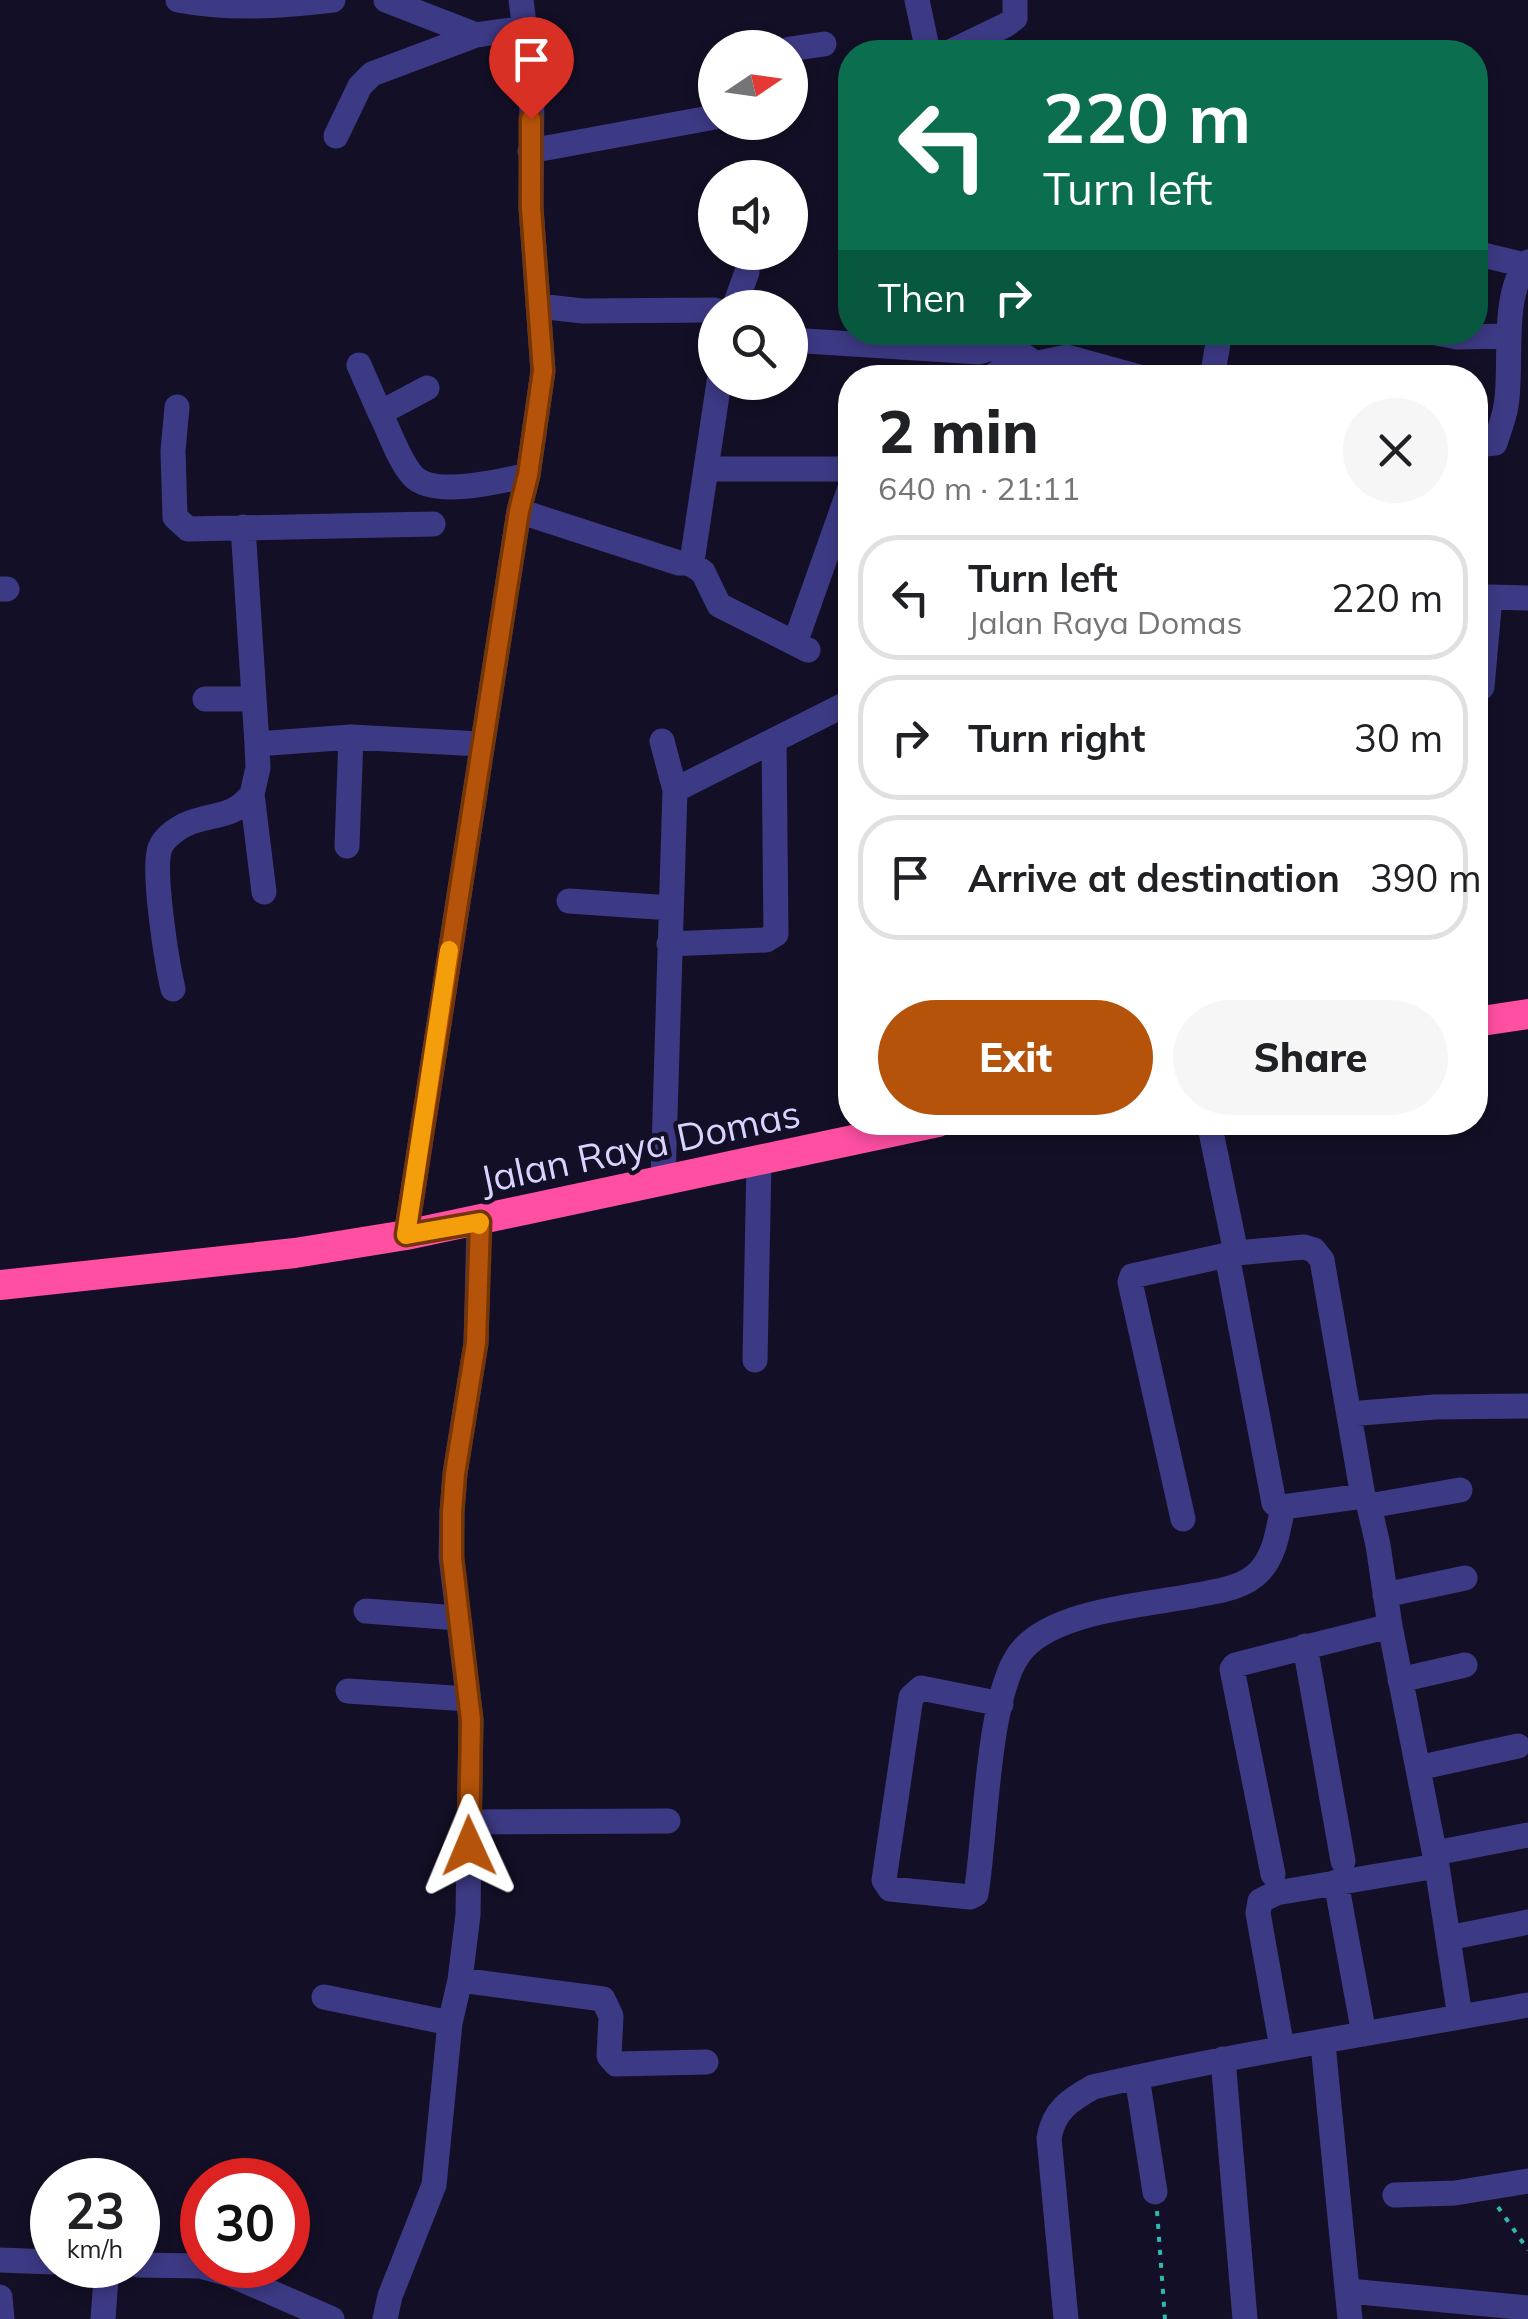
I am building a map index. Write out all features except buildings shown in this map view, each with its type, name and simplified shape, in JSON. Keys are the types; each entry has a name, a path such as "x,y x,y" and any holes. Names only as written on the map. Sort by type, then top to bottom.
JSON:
{"highway":[{"path":"1488,1020 1528,1014"},
{"name":"Jalan Raya Domas","path":"0,1286 296,1252 480,1222 760,1161 856,1135"}],"street":[{"path":"178,0 253,8 333,0"},
{"path":"386,0 476,35"},
{"path":"406,1235 480,744 543,371 530,151 532,87 521,0"},
{"path":"918,0 926,40"},
{"path":"976,40 1015,18 1015,0"},
{"path":"336,136 360,86 372,74 476,35 526,28"},
{"path":"808,46 824,44"},
{"path":"530,151 698,120"},
{"path":"1488,256 1526,263 1517,277 1509,336 1517,407 1495,443 1488,444"},
{"path":"740,290 747,272"},
{"path":"538,306 583,311 698,310"},
{"path":"1488,334 1509,336"},
{"path":"808,341 838,343"},
{"path":"869,345 979,352 999,345 1012,346 1034,364"},
{"path":"1030,365 1070,345 1114,365"},
{"path":"359,365 411,475 423,484 477,486 528,475"},
{"path":"380,413 427,388"},
{"path":"688,562 693,555 716,400"},
{"path":"178,407 173,450 175,517 188,529 433,524"},
{"path":"706,469 838,469"},
{"path":"519,511 679,563 688,562 703,572 720,605 802,647 838,528"},
{"path":"243,527 258,744 252,794 264,892"},
{"path":"1488,597 1528,598"},
{"path":"205,699 254,699"},
{"path":"675,790 838,708"},
{"path":"258,744 351,736 480,744"},
{"path":"347,846 351,736"},
{"path":"662,740 675,790 663,1181"},
{"path":"669,944 766,940 776,934 774,740"},
{"path":"172,989 162,922 158,850 183,825 236,811 252,794"},
{"path":"568,902 672,908"},
{"path":"1211,1135 1274,1503 1283,1507 1460,1490"},
{"path":"754,1360 760,1161"},
{"path":"384,2319 434,2185 470,1870 467,1822 471,1720 452,1558 452,1512 476,1343 480,1222"},
{"path":"1183,1519 1130,1282 1136,1274 1231,1254 1304,1247 1314,1250 1322,1260 1436,1860 1460,2017"},
{"path":"1349,1414 1435,1407 1528,1406"},
{"path":"1001,1704 920,1688 915,1691 884,1880 890,1888 970,1897 976,1894 1006,1678 1033,1638 1078,1618 1234,1588 1259,1573 1272,1552 1283,1507"},
{"path":"1385,1595 1465,1578"},
{"path":"366,1611 458,1618"},
{"path":"1272,1874 1232,1669 1236,1664 1390,1626"},
{"path":"1305,1646 1364,2034"},
{"path":"1400,1680 1465,1665"},
{"path":"348,1691 468,1699"},
{"path":"1418,1768 1518,1746"},
{"path":"467,1822 668,1821"},
{"path":"1282,2048 1257,1906 1276,1893 1339,1872 1436,1860 1528,1835"},
{"path":"1448,1938 1528,1922"},
{"path":"460,1980 603,1999 611,2016 609,2056 616,2064 706,2062"},
{"path":"324,1996 450,2023"},
{"path":"1066,2319 1049,2138 1052,2122 1061,2108 1084,2092 1223,2058 1323,2044 1528,2005"},
{"path":"1323,2044 1350,2319"},
{"path":"1223,2058 1245,2319"},
{"path":"1137,2077 1155,2192"},
{"path":"1395,2195 1495,2188 1528,2180"},
{"path":"0,2260 30,2261"},
{"path":"160,2265 200,2266 229,2274 332,2319"},
{"path":"102,2319 105,2288"},
{"path":"1349,2291 1528,2308"},
{"path":"0,2297 2,2319"}],"path":[{"path":"1495,2188 1502,2215 1528,2250"},
{"path":"1155,2192 1166,2319"}],"slow traffic":[{"path":"449,950 406,1235 480,1222 479,1225"}],"route":[{"path":"469,1846 471,1720 452,1558 452,1512 476,1343 480,1222 406,1235 480,744 543,371 531,208 531,119"}]}
